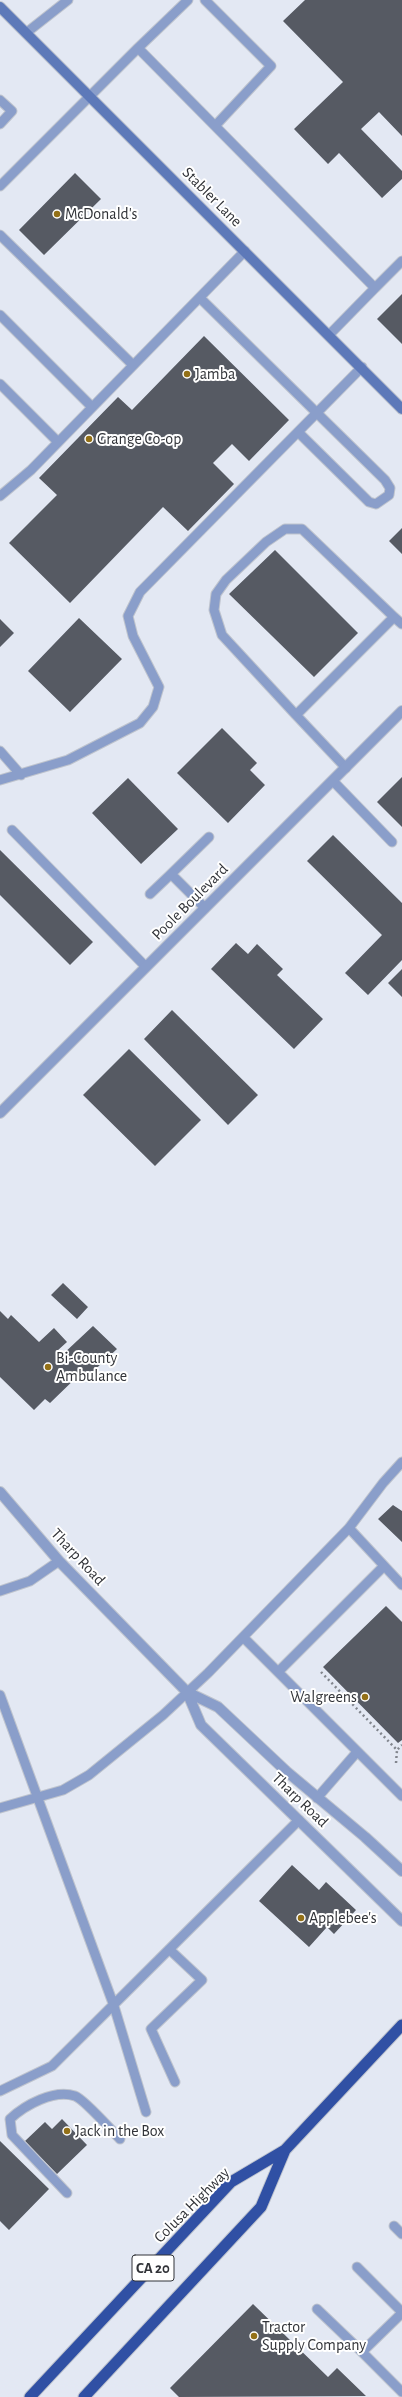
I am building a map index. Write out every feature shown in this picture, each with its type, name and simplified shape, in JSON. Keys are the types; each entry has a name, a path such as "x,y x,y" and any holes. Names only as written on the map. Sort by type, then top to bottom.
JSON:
{"highway":[{"name":"Colusa Highway","path":"30,2397 231,2182 285,2150 402,2024"},
{"name":"Colusa Highway","path":"84,2397 261,2207 285,2150"}],"main road":[{"name":"Stabler Lane","path":"0,7 362,367 402,409"}],"street":[{"name":"Poole Boulevard","path":"0,1114 402,712"},
{"name":"Tharp Road","path":"0,1492 59,1561 187,1692 218,1707 286,1771 402,1871"},
{"name":"Tharp Road","path":"187,1692 201,1725 402,1921"}],"lane":[{"path":"26,33 68,0"},
{"path":"0,186 188,0"},
{"path":"205,0 271,66 215,126"},
{"path":"138,48 375,288"},
{"path":"0,100 12,111 0,124"},
{"path":"0,235 133,366"},
{"path":"0,496 31,470 245,251"},
{"path":"329,335 402,261"},
{"path":"200,298 385,480 390,488 389,495 376,504 368,502 298,432"},
{"path":"0,315 92,407"},
{"path":"0,780 68,760 140,723 153,707 158,687 133,636 128,616 140,592 362,367"},
{"path":"0,384 58,442"},
{"path":"346,768 222,635 214,610 216,594 226,580 266,542 285,529 302,529 402,624"},
{"path":"296,715 394,617"},
{"path":"0,751 21,775"},
{"path":"333,781 392,842"},
{"path":"12,830 146,967"},
{"path":"150,894 209,837"},
{"path":"171,874 205,908"},
{"path":"0,1808 63,1790 89,1775 118,1754 187,1692 243,1637 348,1528 383,1483 402,1462"},
{"path":"348,1528 402,1585"},
{"path":"0,1591 30,1581 59,1561"},
{"path":"278,1672 384,1566"},
{"path":"243,1637 402,1796"},
{"path":"0,1695 114,2006 146,2112"},
{"path":"317,1798 357,1752"},
{"path":"0,2091 52,2066 114,2006 299,1820"},
{"path":"170,1950 202,1980 152,2029 175,2082"},
{"path":"67,2193 12,2135 10,2119 23,2107 60,2094 76,2096 120,2139"},
{"path":"394,2226 402,2234"},
{"path":"357,2267 402,2312 362,2352"},
{"path":"317,2309 402,2392"}],"path":[{"path":"321,1672 397,1750"},
{"path":"396,1763 397,1750 402,1745"}],"building":[{"path":"305,0 402,0 402,136 379,112 361,129 402,171 402,179 382,198 339,153 328,164 294,129 343,82 283,21"},
{"path":"75,173 101,199 44,255 19,230"},
{"path":"402,294 402,344 377,319"},
{"path":"204,336 289,420 249,461 232,444 213,463 234,484 188,531 163,507 70,603 9,543 57,495 39,478 118,397 132,410"},
{"path":"402,528 402,554 389,541"},
{"path":"275,550 358,633 314,677 229,594"},
{"path":"79,618 122,659 70,712 28,671"},
{"path":"0,619 14,633 0,647"},
{"path":"222,728 257,763 250,770 265,785 228,823 177,773"},
{"path":"402,777 402,827 377,802"},
{"path":"128,778 178,829 141,864 92,813"},
{"path":"333,835 402,903 402,960 368,995 345,973 382,935 307,861"},
{"path":"0,850 93,942 70,965 0,895"},
{"path":"236,943 248,954 257,944 283,969 277,975 323,1019 294,1049 211,969"},
{"path":"402,969 402,997 388,983"},
{"path":"172,1010 258,1095 228,1125 144,1039"},
{"path":"129,1049 201,1120 155,1166 83,1095"},
{"path":"63,1283 88,1307 77,1319 51,1295"},
{"name":"Bi-County Ambulance","path":"0,1311 8,1319 11,1315 39,1342 54,1328 67,1342 57,1351 62,1355 93,1326 117,1349 85,1379 80,1374 50,1403 45,1399 34,1410 0,1377"},
{"path":"393,1505 402,1511 402,1542 378,1519"},
{"path":"386,1606 402,1622 402,1740 398,1743 323,1667"},
{"path":"292,1865 319,1890 326,1882 356,1910 334,1934 327,1927 309,1947 259,1901"},
{"path":"62,2119 87,2145 57,2174 25,2141 45,2122 52,2129"},
{"path":"0,2141 49,2189 9,2230 0,2221"},
{"name":"Tractor Supply Company","path":"253,2304 328,2377 337,2368 366,2396 179,2397 170,2388"}],"place":[{"name":"McDonald's","path":"57,214"},
{"name":"Jamba","path":"187,374"},
{"name":"Grange Co-op","path":"89,439"},
{"name":"Bi-County Ambulance","path":"48,1367"},
{"name":"Walgreens","path":"365,1697"},
{"name":"Applebee's","path":"301,1918"},
{"name":"Jack in the Box","path":"67,2131"},
{"name":"Tractor Supply Company","path":"254,2336"}]}
